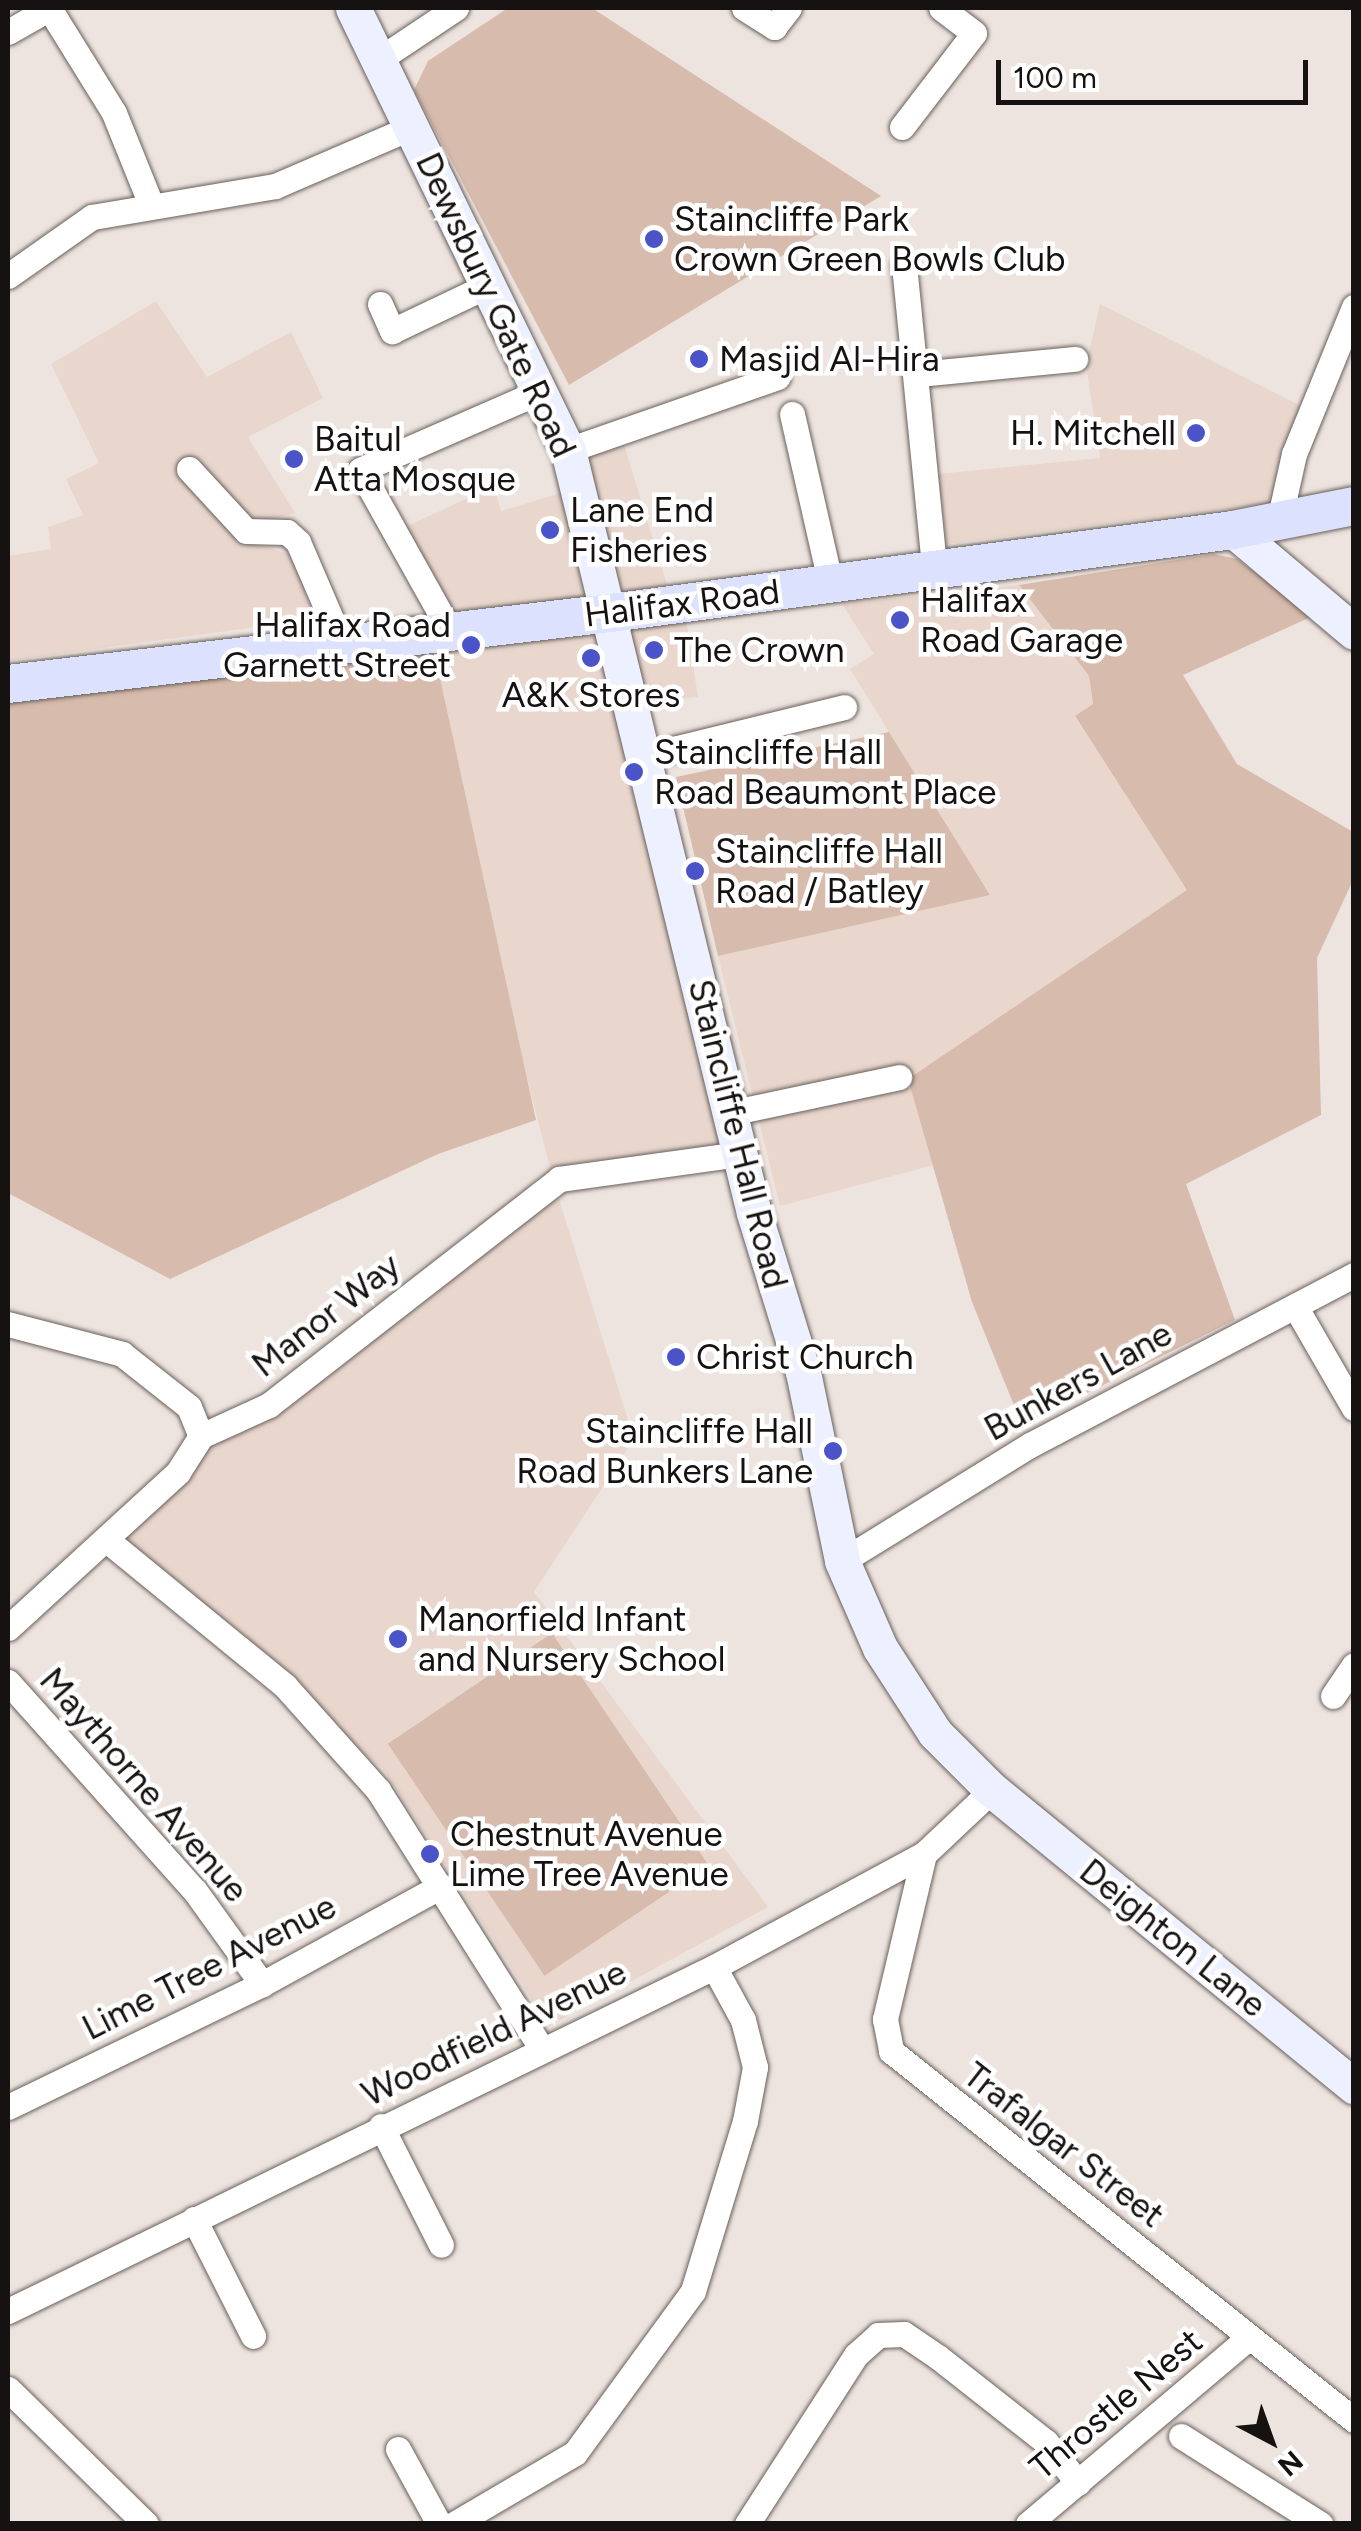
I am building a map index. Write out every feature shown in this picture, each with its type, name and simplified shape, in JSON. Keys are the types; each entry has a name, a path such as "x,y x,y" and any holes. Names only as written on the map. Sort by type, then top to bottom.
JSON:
{"main road":[{"name":"Halifax Road","path":"8,684 611,613 1233,530 1354,506"}],"street":[{"path":"8,32 49,8 114,113 150,202"},
{"name":"Dewsbury Gate Road","path":"353,8 543,390 568,450 611,613"},
{"path":"378,60 456,8"},
{"path":"744,8 774,27 789,8"},
{"path":"902,127 974,33 942,8"},
{"path":"8,276 92,217 150,202 276,186 412,127"},
{"path":"904,265 918,374 934,567"},
{"path":"380,304 392,330 491,284"},
{"path":"1279,521 1294,454 1354,307"},
{"path":"918,374 1075,360"},
{"path":"568,450 778,377"},
{"path":"449,630 360,470 543,390"},
{"path":"792,414 830,581"},
{"path":"188,469 246,531 286,532 298,542 340,642"},
{"path":"1233,530 1354,632"},
{"name":"Staincliffe Hall Road","path":"611,613 740,1154 803,1372 842,1561 880,1648 935,1733 992,1790"},
{"path":"644,756 844,707"},
{"path":"730,1113 899,1077"},
{"name":"Manor Way","path":"200,1436 269,1405 559,1179 740,1154"},
{"name":"Bunkers Lane","path":"842,1561 1030,1444 1354,1274"},
{"path":"1295,1306 1354,1408"},
{"path":"8,1324 122,1354 189,1407 200,1436 178,1472 108,1541 8,1628"},
{"path":"108,1541 284,1686 378,1790 540,2048"},
{"path":"1333,1696 1354,1665"},
{"name":"Maythorne Avenue","path":"8,1682 195,1891 262,1984"},
{"name":"Woodfield Avenue","path":"8,2310 540,2048 714,1967 924,1854 992,1790"},
{"name":"Deighton Lane","path":"992,1790 1354,2086"},
{"name":"Trafalgar Street","path":"924,1854 885,2019 890,2052 1354,2420"},
{"name":"Lime Tree Avenue","path":"8,2107 262,1984 441,1886"},
{"path":"454,2524 575,2453 693,2291 745,2121 755,2067 743,2020 714,1967"},
{"path":"381,2126 441,2245"},
{"path":"194,2219 253,2336"},
{"path":"746,2524 856,2355 878,2334 904,2334 938,2357 1046,2442 1078,2483"},
{"name":"Throstle Nest","path":"1028,2524 1250,2337"},
{"path":"8,2389 146,2524"},
{"path":"1181,2436 1320,2524"},
{"path":"398,2449 440,2524"}],"shaded area":[{"path":"508,8 592,8 881,196 569,385 414,90 428,61"},
{"path":"156,301 207,377 291,332 323,398 248,437 295,513 237,529 249,541 294,556 314,619 8,661 8,556 51,549 48,527 83,515 66,479 99,463 51,364"},
{"name":"H. Mitchell","path":"1100,304 1303,407 1275,503 946,544 938,474 1100,458 1086,365"},
{"path":"622,438 672,601 686,619 698,697 629,703 740,1154 554,1183 498,966 430,632 467,632 405,527 494,486 501,511 564,492 575,456"},
{"path":"1214,554 1237,559 1313,616 1183,675 1237,764 1353,832 1354,878 1317,958 1321,1115 1186,1184 1235,1320 1022,1425 972,1302 908,1079 1187,890 1075,716 1093,704 1089,676 1019,585"},
{"path":"1019,585 1089,676 1093,704 1075,717 1188,890 908,1079 934,1165 780,1206 718,956 990,895 850,669 874,654 842,604"},
{"path":"430,632 536,1120 438,1154 170,1279 8,1193 8,684"},
{"path":"889,732 990,895 718,956 676,777"},
{"name":"Manorfield Infant and Nursery School","path":"554,1183 634,1439 534,1592 768,1907 549,2026 383,1769 108,1541 221,1426"},
{"path":"552,1633 709,1865 544,1976 388,1744"}],"place":[{"name":"Staincliffe Park Crown Green Bowls Club","path":"654,239"},
{"name":"Masjid Al-Hira","path":"699,359"},
{"name":"H. Mitchell","path":"1196,433"},
{"name":"Baitul Atta Mosque","path":"294,459"},
{"name":"Lane End Fisheries","path":"550,530"},
{"name":"Halifax Road Garage","path":"900,620"},
{"name":"Halifax Road Garnett Street","path":"471,645"},
{"name":"The Crown","path":"654,650"},
{"name":"A&K Stores","path":"591,658"},
{"name":"Staincliffe Hall Road Beaumont Place","path":"634,772"},
{"name":"Staincliffe Hall Road / Batley","path":"695,871"},
{"name":"Christ Church","path":"676,1357"},
{"name":"Staincliffe Hall Road Bunkers Lane","path":"833,1451"},
{"name":"Manorfield Infant and Nursery School","path":"398,1639"},
{"name":"Chestnut Avenue Lime Tree Avenue","path":"430,1854"}]}
